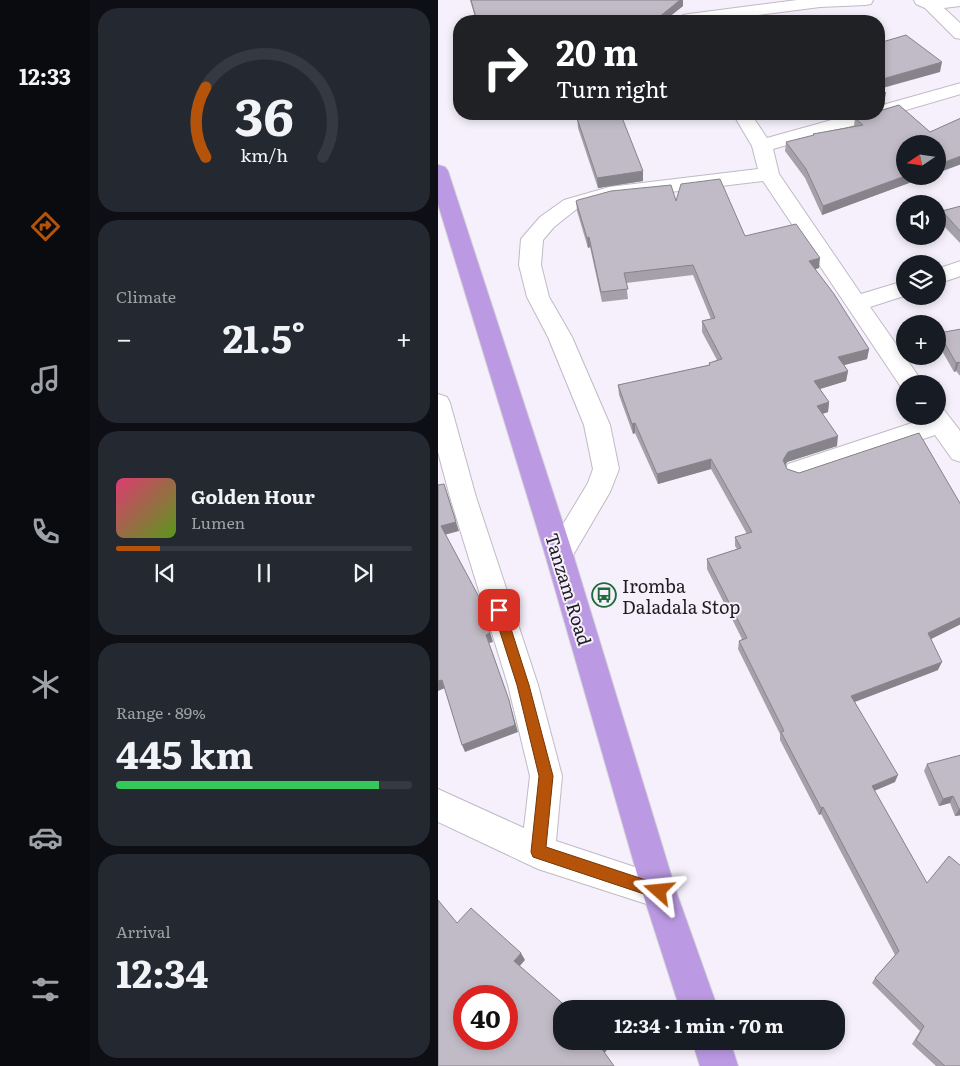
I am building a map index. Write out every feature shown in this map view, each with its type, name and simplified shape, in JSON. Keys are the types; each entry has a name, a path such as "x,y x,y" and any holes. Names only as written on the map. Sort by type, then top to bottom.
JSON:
{"highway":[{"name":"Tanzam Road","path":"438,170 559,554 659,891 697,1000"},
{"path":"714,1050 719,1066"}],"street":[{"path":"689,14 820,2 865,0"},
{"path":"926,2 960,1"},
{"path":"926,2 960,34"},
{"path":"885,110 960,88"},
{"path":"746,120 762,146 769,174 906,375"},
{"path":"762,146 852,120"},
{"path":"559,554 601,485 606,470 597,425 560,337 538,297 530,265 532,240 547,222 571,204 609,193 769,174"},
{"path":"946,273 960,268"},
{"path":"856,304 896,291"},
{"path":"438,402 463,496 523,685 546,776 538,852"},
{"path":"797,471 924,425"},
{"path":"941,425 960,452"},
{"path":"440,808 538,852 659,891"}],"building":[{"path":"471,0 680,0 662,15 475,15"},
{"path":"906,35 942,62 885,78 885,41"},
{"path":"899,105 930,132 961,118 961,156 946,162 946,135 896,135 896,179 823,206 806,169 786,142 813,134 863,125 857,120 885,120 885,109"},
{"path":"578,120 623,120 643,171 597,178"},
{"path":"720,179 745,236 796,224 820,258 809,261 834,294 869,349 838,357 848,371 814,381 829,402 817,406 838,436 788,452 783,460 787,469 799,473 919,433 961,505 961,617 928,633 942,662 851,696 898,775 872,786 927,883 949,856 961,866 961,1066 945,1066 916,1040 924,1026 875,978 899,951 781,732 784,731 739,641 747,638 707,559 741,548 735,537 752,532 711,459 657,474 635,423 632,424 618,385 710,365 709,363 722,359 702,321 715,318 693,265 624,273 628,289 601,292 589,237 587,238 576,201 611,191 671,185 676,201 681,184"},
{"path":"961,206 961,232 946,215 946,210"},
{"path":"961,329 961,364 959,362 956,363 946,345 946,332"},
{"path":"444,484 456,522 441,526 479,597 490,633 486,635 509,700 515,725 462,745 442,680 438,681 438,485"},
{"path":"961,755 961,809 959,809 953,796 943,799 927,764"},
{"path":"438,900 457,923 471,908 521,953 514,961 559,1000 553,1000 553,1050 603,1050 614,1066 438,1066"}],"place":[{"name":"Iromba Daladala Stop","path":"604,595"}],"route":[{"path":"499,610 523,685 546,776 538,852 659,891"}]}
